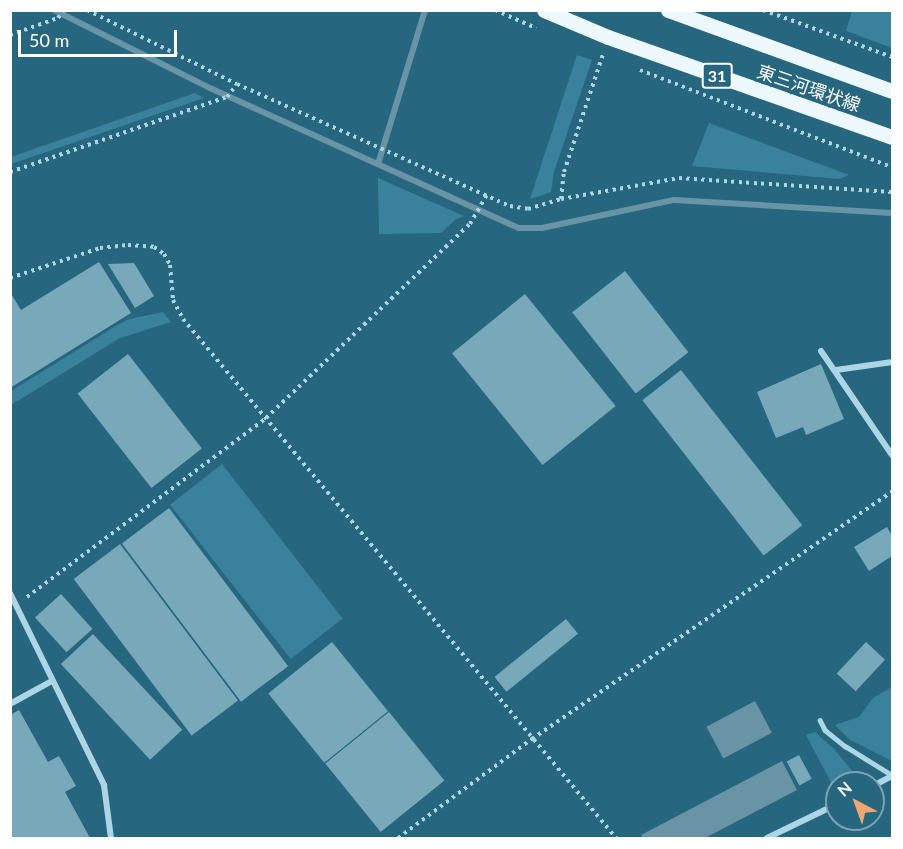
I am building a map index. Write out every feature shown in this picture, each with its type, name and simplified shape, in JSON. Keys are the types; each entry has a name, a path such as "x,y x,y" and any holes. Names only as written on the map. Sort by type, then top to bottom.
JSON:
{"main road":[{"name":"東三河環状線","path":"544,10 608,37 892,137"},
{"name":"東三河環状線","path":"668,10 892,91"}],"street":[{"path":"821,351 892,455"},
{"path":"836,370 892,362"},
{"path":"10,592 104,785 111,838"},
{"path":"10,704 52,681"},
{"path":"767,838 825,810"}],"lane":[{"path":"820,720 825,730 845,746 892,775"}],"path":[{"path":"10,34 58,18 64,10"},
{"path":"87,10 236,85 510,206 528,209 561,199 679,178 892,192"},
{"path":"495,10 538,28"},
{"path":"763,10 892,57"},
{"path":"561,199 564,172 608,37"},
{"path":"592,51 614,59"},
{"path":"636,68 892,167"},
{"path":"10,172 227,97 236,85"},
{"path":"17,605 266,418 471,222 487,196"},
{"path":"10,278 100,248 128,244 154,247 164,254 170,265 171,291 176,309 616,838"},
{"path":"398,838 532,739 892,492"}],"shaded area":[{"path":"852,11 892,11 892,48 846,31"},
{"path":"577,55 592,60 554,172 551,192 530,199"},
{"path":"195,93 204,98 11,164 11,157"},
{"path":"709,123 849,175 839,179 692,166"},
{"path":"378,178 464,216 455,220 441,233 379,234"},
{"path":"163,312 171,322 120,338 11,405 11,391 114,327 129,319"},
{"path":"222,464 343,618 291,659 170,505"},
{"path":"892,687 892,761 850,740 835,725 859,717 873,698"},
{"path":"755,701 772,733 723,759 706,727"},
{"path":"815,732 834,749 852,771 825,771 806,735"},
{"path":"782,761 797,790 705,838 643,838 641,835"}],"building":[{"path":"99,262 131,313 10,388 10,292 21,310"},
{"path":"134,263 154,296 135,308 108,264"},
{"path":"625,271 688,352 636,393 572,312"},
{"path":"525,294 616,406 543,465 452,353"},
{"path":"128,354 202,449 151,488 78,393"},
{"path":"821,364 844,419 806,435 803,427 776,438 757,392"},
{"path":"681,370 802,525 764,555 642,400"},
{"path":"169,508 288,666 241,702 122,544"},
{"path":"887,527 892,536 892,556 869,571 854,547"},
{"path":"120,544 238,701 192,735 74,579"},
{"path":"61,594 92,629 66,652 35,617"},
{"path":"566,619 578,634 506,692 495,677"},
{"path":"93,634 182,730 150,760 61,664"},
{"path":"332,642 388,711 324,763 268,694"},
{"path":"866,642 885,660 856,691 837,673"},
{"path":"19,710 48,762 59,756 76,786 65,792 90,838 10,838 10,715"},
{"path":"389,712 444,780 381,832 325,764"},
{"path":"799,755 812,779 799,785 787,762"}],"waterway":[{"path":"54,10 210,88 519,228 542,228 674,200 892,213"},
{"path":"378,164 425,10"}]}
